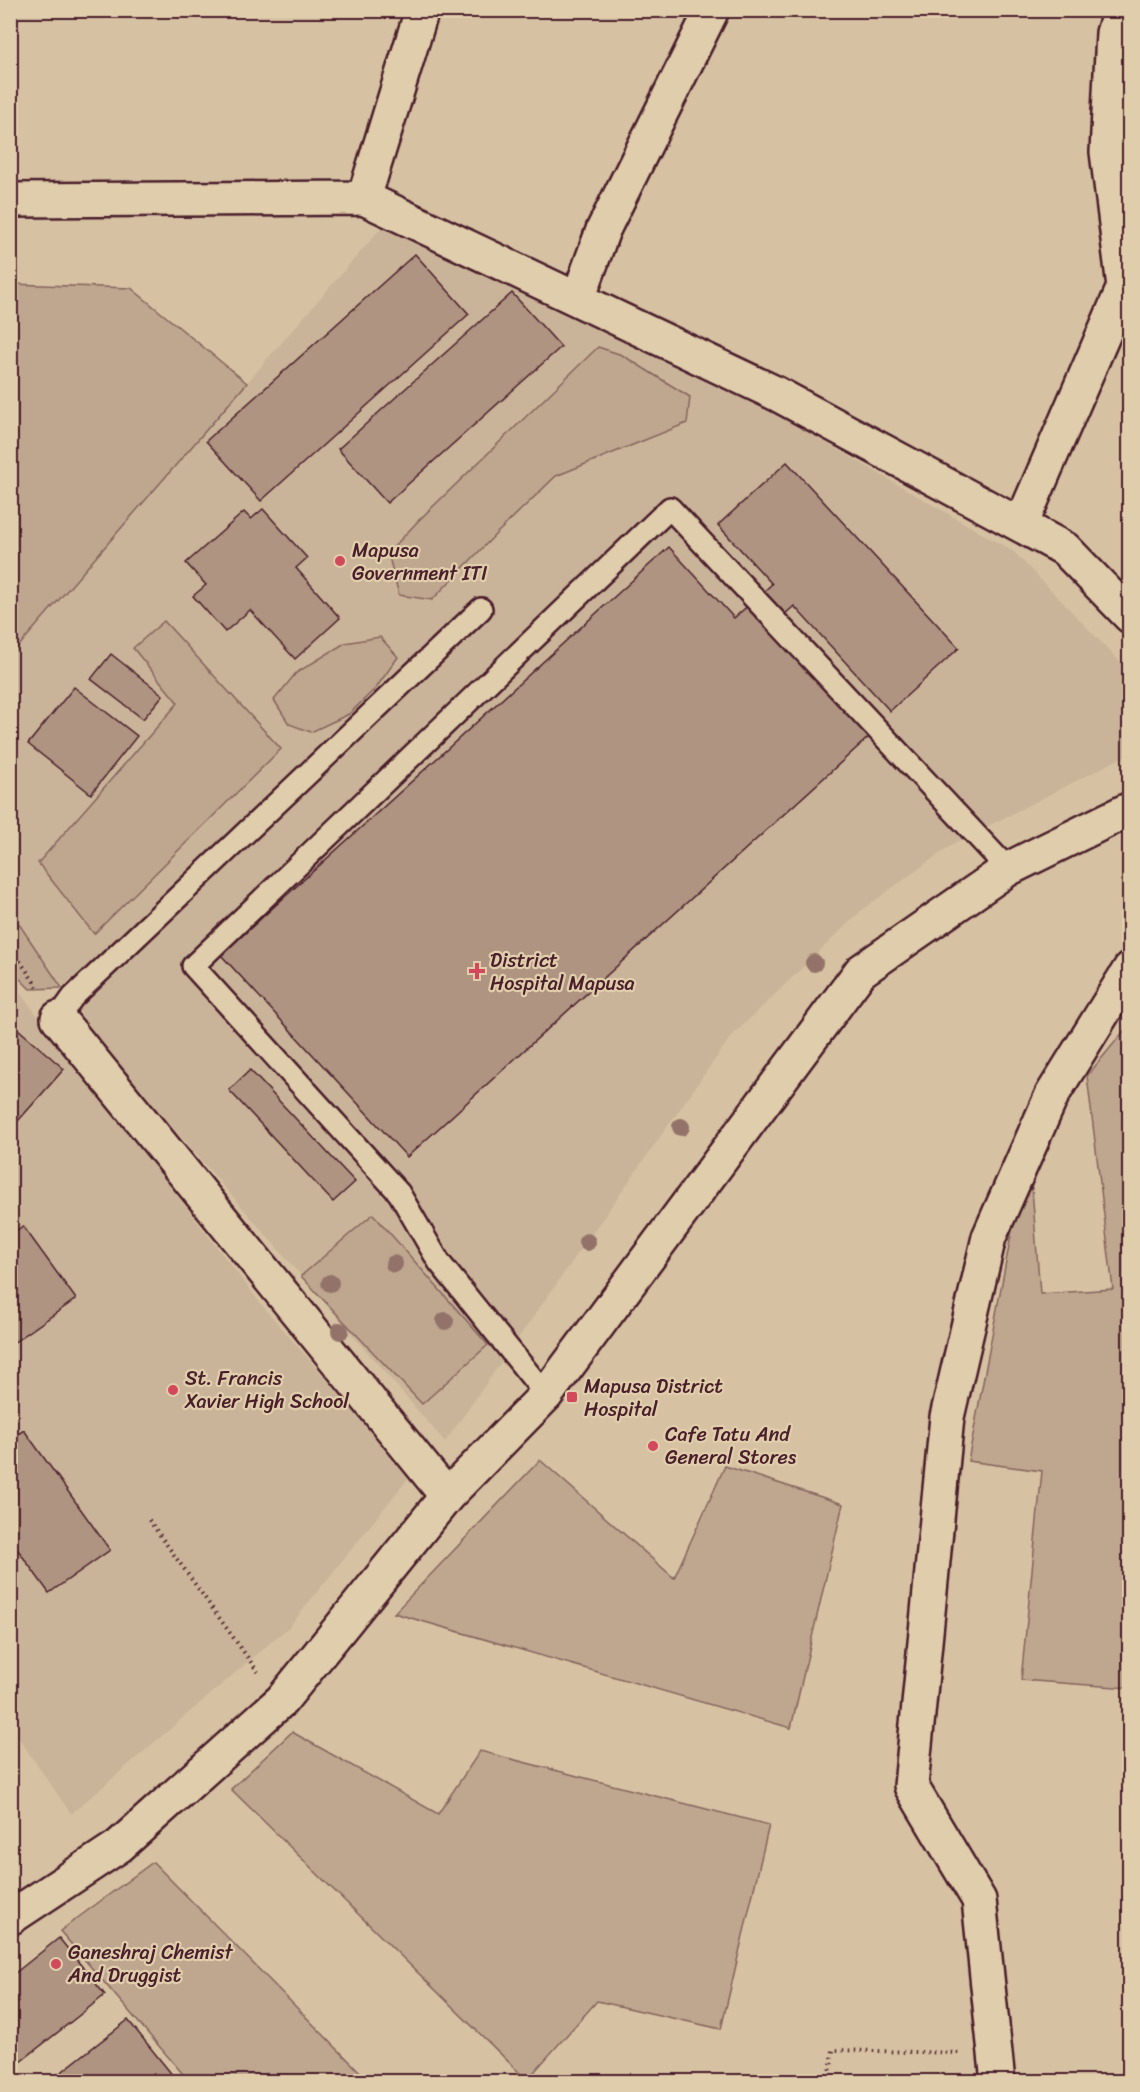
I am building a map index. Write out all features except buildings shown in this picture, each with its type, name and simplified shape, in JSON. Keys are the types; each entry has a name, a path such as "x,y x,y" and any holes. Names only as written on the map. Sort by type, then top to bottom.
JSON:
{"street":[{"path":"364,198 422,10"},
{"path":"578,300 603,230 712,10"},
{"path":"1021,525 1124,287 1107,152 1113,33 1120,10"},
{"path":"10,200 364,198 777,394 1065,549 1130,616"},
{"path":"10,1917 119,1846 282,1700 447,1496 546,1395 861,971 1008,869 1130,809"},
{"path":"997,2068 979,1900 911,1786 947,1417 989,1237 1052,1095 1130,969"},
{"path":"58,1018 447,1496"}],"lane":[{"path":"546,1395 440,1262 399,1193 193,966 670,508 1008,869"},
{"path":"58,1018 73,997 481,609"}],"path":[{"path":"10,946 58,1018"},
{"path":"149,1520 262,1678 282,1700"},
{"path":"829,2082 833,2050 997,2068"}],"shaded area":[{"name":"District Hospital Mapusa","path":"387,221 758,403 1014,552 1129,671 1129,754 953,844 862,910 730,1038 445,1442 90,1032 73,997 62,988 11,912 11,655"},
{"path":"11,284 131,288 247,383 11,655"},
{"path":"598,347 622,355 690,397 687,423 556,476 432,600 399,595 388,553 419,520"},
{"path":"164,621 281,749 94,934 38,863 178,703 133,648"},
{"path":"380,637 398,657 376,688 349,714 311,732 289,724 274,700 296,673 345,643"},
{"path":"10,912 62,988 30,989 11,970"},
{"name":"St. Francis Xavier High School","path":"10,980 262,1305 410,1476 290,1626 71,1814 11,1727"},
{"path":"1129,1025 1129,1688 1021,1680 1042,1471 968,1461 1016,1209 1025,1194 1032,1188 1040,1294 1113,1289 1087,1076"},
{"path":"373,1214 488,1345 422,1404 301,1276"},
{"path":"540,1460 674,1578 725,1466 843,1504 791,1728 394,1613"},
{"path":"292,1732 438,1814 480,1751 769,1825 721,2029 597,2001 527,2080 231,1789"},
{"path":"153,1862 369,2081 189,2081 60,1931"}],"place":[{"name":"Mapusa Government ITI","path":"340,561"},
{"name":"District Hospital Mapusa","path":"477,971"},
{"name":"St. Francis Xavier High School","path":"173,1390"},
{"name":"Mapusa District Hospital","path":"572,1397"},
{"name":"Cafe Tatu And General Stores","path":"653,1446"},
{"name":"Ganeshraj Chemist And Druggist","path":"56,1964"}]}
